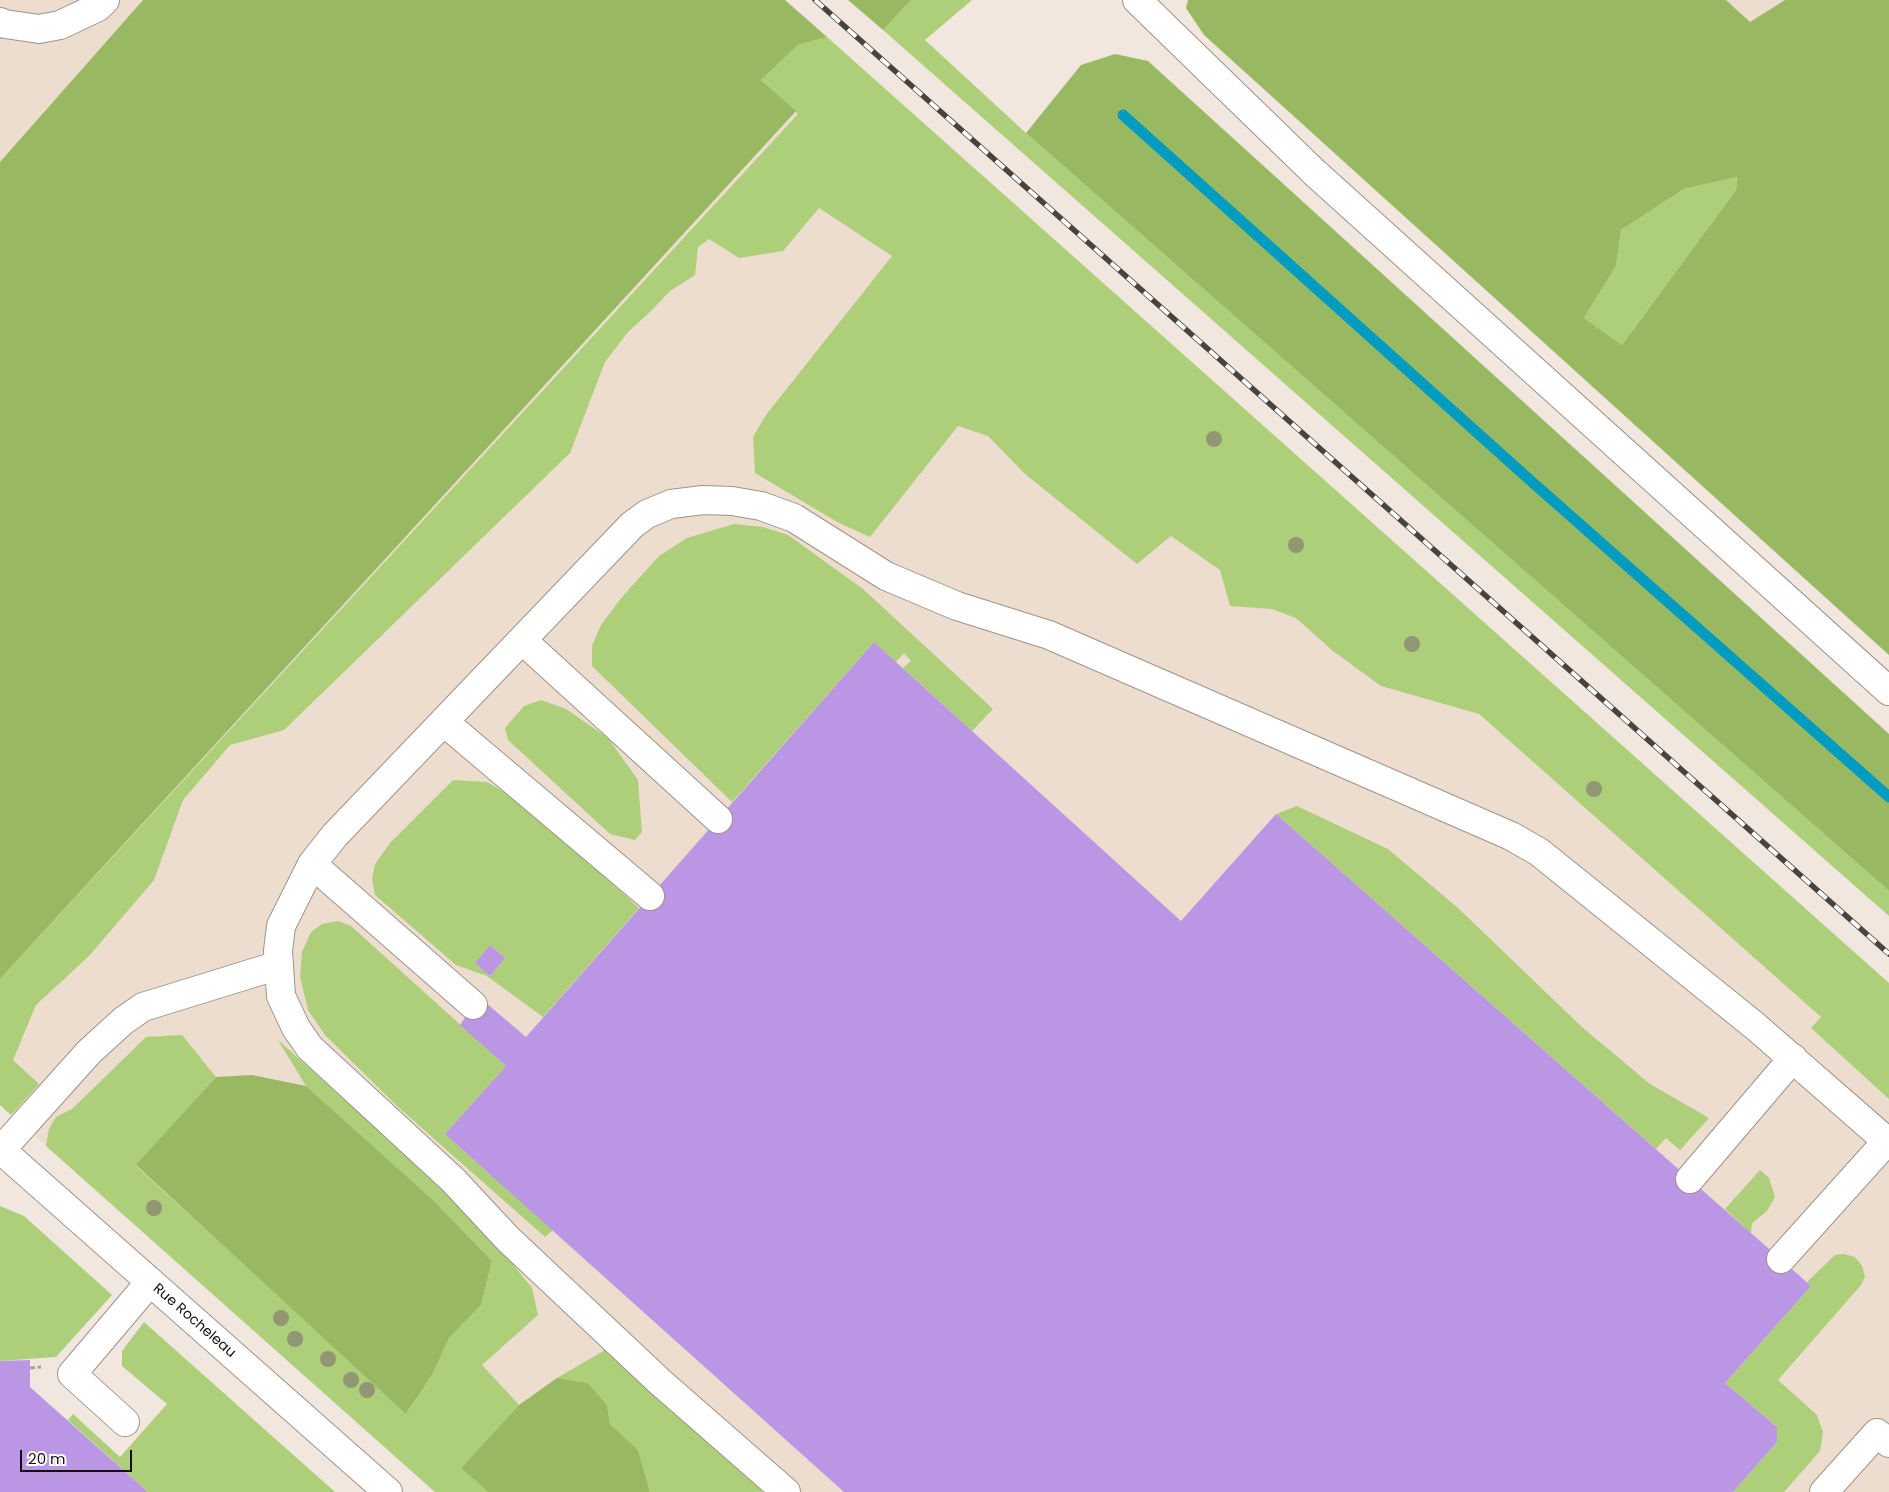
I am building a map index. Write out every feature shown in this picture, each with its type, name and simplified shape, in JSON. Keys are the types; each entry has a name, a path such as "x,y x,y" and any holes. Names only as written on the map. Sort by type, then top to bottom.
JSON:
{"street":[{"path":"0,22 39,29 60,25 98,7 104,0"},
{"path":"1137,0 1314,172 1889,691"},
{"path":"786,1492 659,1381 508,1238 453,1180 310,1048 296,1028 281,996 278,951 281,926 312,864 335,835 632,525 647,514 671,504 703,500 732,501 761,506 794,518 886,576 957,606 1048,635 1511,836 1539,852 1793,1058 1888,1142 1781,1259"},
{"path":"522,640 718,819"},
{"path":"444,722 650,896"},
{"path":"312,864 473,1005"},
{"path":"1,1150 89,1052 123,1021 143,1007 279,965"},
{"path":"1690,1179 1793,1058"},
{"name":"Rue Rocheleau","path":"1,1150 388,1492"},
{"path":"125,1422 72,1374 150,1282"},
{"path":"1824,1492 1885,1431"}],"shaded area":[{"path":"0,0 143,0 0,162"},
{"path":"1726,0 1785,0 1750,22"},
{"path":"796,111 1889,1077 1889,1492 435,1492 0,1105 0,979"}],"green space":[{"path":"143,0 785,0 827,37 798,45 761,80 796,111 0,979 0,162"},
{"path":"848,0 911,0 883,30"},
{"path":"911,0 972,0 925,40 1026,133 1889,891 1889,916 883,30"},
{"path":"1188,0 1726,0 1750,22 1785,0 1889,0 1889,655 1204,35 1186,8","holes":["1737,177 1736,190 1622,345 1584,318 1616,266 1621,230 1684,189"]},
{"path":"827,37 1889,983 1889,1099 1811,1028 1821,1017 1479,714 1381,686 1333,651 1296,618 1272,609 1230,606 1220,570 1171,536 1137,564 1025,474 988,436 958,426 870,537 839,523 755,473 753,437 766,415 892,256 819,208 783,251 739,258 709,239 698,247 695,275 670,291 628,332 605,362 570,453 284,730 230,745 183,800 154,880 89,956 36,1005 13,1060 39,1084 11,1115 0,1105 0,979 798,114 761,80 798,45"},
{"path":"1115,54 1148,61 1889,734 1889,891 1026,133 1081,65"},
{"path":"1737,177 1736,190 1622,345 1584,318 1616,266 1621,230 1684,189"},
{"path":"734,524 763,527 788,535 863,589 993,709 972,731 903,668 911,661 904,653 896,662 874,642 732,802 592,666 592,646 601,625 622,597 659,556 687,538"},
{"path":"541,700 566,709 608,738 638,780 642,832 635,840 610,834 508,740 505,728 524,706"},
{"path":"453,780 487,782 525,804 639,908 543,1017 487,976 456,965 375,895 372,879 375,864 390,843","holes":["490,945 505,958 490,976 475,963"]},
{"path":"1297,806 1388,849 1458,908 1583,1028 1650,1084 1709,1118 1680,1150 1666,1138 1656,1149 1276,814"},
{"path":"338,921 351,926 506,1066 445,1134 553,1230 545,1237 397,1106 325,1035 308,1010 300,977 302,952 311,932 322,924"},
{"path":"182,1035 216,1077 136,1166 407,1413 432,1375 449,1338 481,1305 492,1261 432,1199 306,1086 278,1040 474,1216 532,1288 538,1315 482,1365 519,1405 461,1468 488,1492 435,1492 46,1146 49,1129 56,1117 72,1109 146,1037"},
{"path":"252,1075 306,1086 432,1199 492,1261 481,1305 449,1338 432,1375 406,1414 136,1165 216,1077"},
{"path":"1760,1170 1769,1178 1775,1197 1767,1211 1752,1223 1751,1233 1725,1209"},
{"path":"0,1206 24,1216 112,1295 56,1357 0,1361"},
{"path":"1844,1254 1855,1257 1862,1266 1865,1277 1861,1285 1778,1380 1817,1415 1823,1432 1820,1451 1784,1492 1733,1492 1777,1442 1777,1427 1725,1383 1811,1286 1807,1282 1835,1255"},
{"path":"144,1322 335,1492 148,1492 68,1420 73,1414 120,1457 167,1404 122,1366 122,1351"},
{"path":"605,1350 763,1492 650,1492 638,1450 610,1424 607,1405 588,1383 557,1378"},
{"path":"557,1378 588,1383 607,1405 610,1424 638,1450 650,1492 488,1492 461,1468 519,1405"}],"building":[{"path":"874,642 1181,921 1276,814 1811,1286 1725,1383 1777,1427 1777,1442 1733,1492 844,1492 445,1134 506,1066 460,1025 479,997 526,1037"},
{"path":"490,945 505,958 490,976 475,963"},
{"path":"30,1360 30,1387 148,1492 0,1492 0,1361"}],"waterway":[{"path":"1123,115 1531,481 1889,797"}],"railway":[{"path":"815,0 1889,954"}]}
